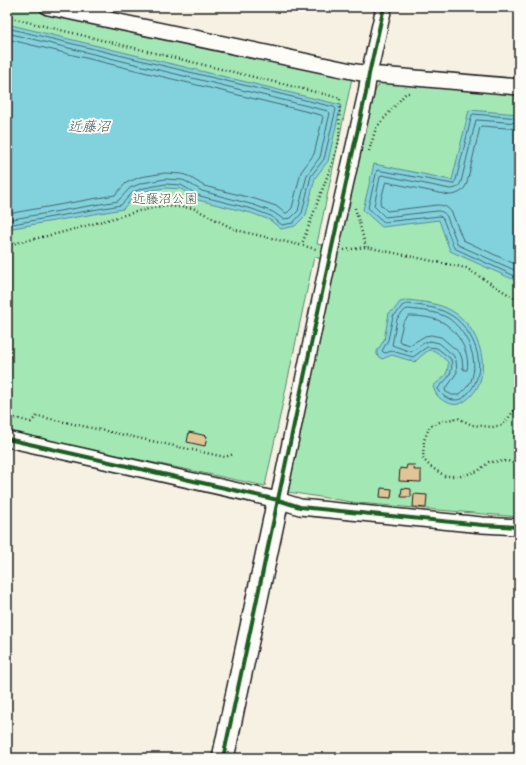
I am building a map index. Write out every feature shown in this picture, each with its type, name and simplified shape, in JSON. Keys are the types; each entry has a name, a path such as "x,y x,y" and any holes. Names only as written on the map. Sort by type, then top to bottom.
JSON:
{"street":[{"path":"48,7 356,72 519,86"},
{"path":"223,758 330,252 384,7"},
{"path":"7,439 278,500 300,507 482,525 519,527"}],"path":[{"path":"7,17 340,98 339,141 302,244"},
{"path":"369,151 376,128 406,93 413,93"},
{"path":"354,203 366,247"},
{"path":"7,245 60,233 139,211 163,206 193,208 236,230 330,252 366,247 466,268 519,301"},
{"path":"519,404 502,425 492,427 472,425 458,418 442,421 430,426 424,440 423,459 431,467 445,476 461,476 478,471 489,462 508,461 519,466"},
{"path":"7,416 31,422 37,416 225,457 234,454"}],"green space":[{"name":"近藤沼公園","path":"7,7 44,7 352,78 317,244 338,248 375,91 381,81 519,93 519,517 358,503 288,492 334,262 314,257 265,486 7,432"}],"water":[{"name":"近藤沼","path":"7,24 341,105 328,161 315,178 306,215 295,226 281,229 270,220 251,213 198,200 181,189 165,188 145,191 135,195 123,209 7,229"},
{"path":"469,110 519,114 519,282 450,251 439,220 382,227 363,210 374,164 452,180"},
{"path":"408,300 425,302 447,308 462,318 470,327 476,338 482,363 482,376 478,387 470,397 462,403 453,404 446,402 439,398 435,391 433,386 445,376 448,362 435,351 429,350 415,362 392,355 382,359 377,355 377,351 384,340 389,313 394,310 400,302"}],"building":[{"path":"189,432 207,436 205,446 187,442"},
{"path":"407,465 415,465 414,470 421,470 421,482 399,481 400,468 406,469"},
{"path":"381,488 392,489 391,498 380,497"},
{"path":"402,488 411,489 411,497 401,497"},
{"path":"414,494 427,495 426,508 413,507"}],"cycle path":[{"path":"223,758 384,7"},
{"path":"7,439 278,500 300,507 482,525 519,527"}]}
